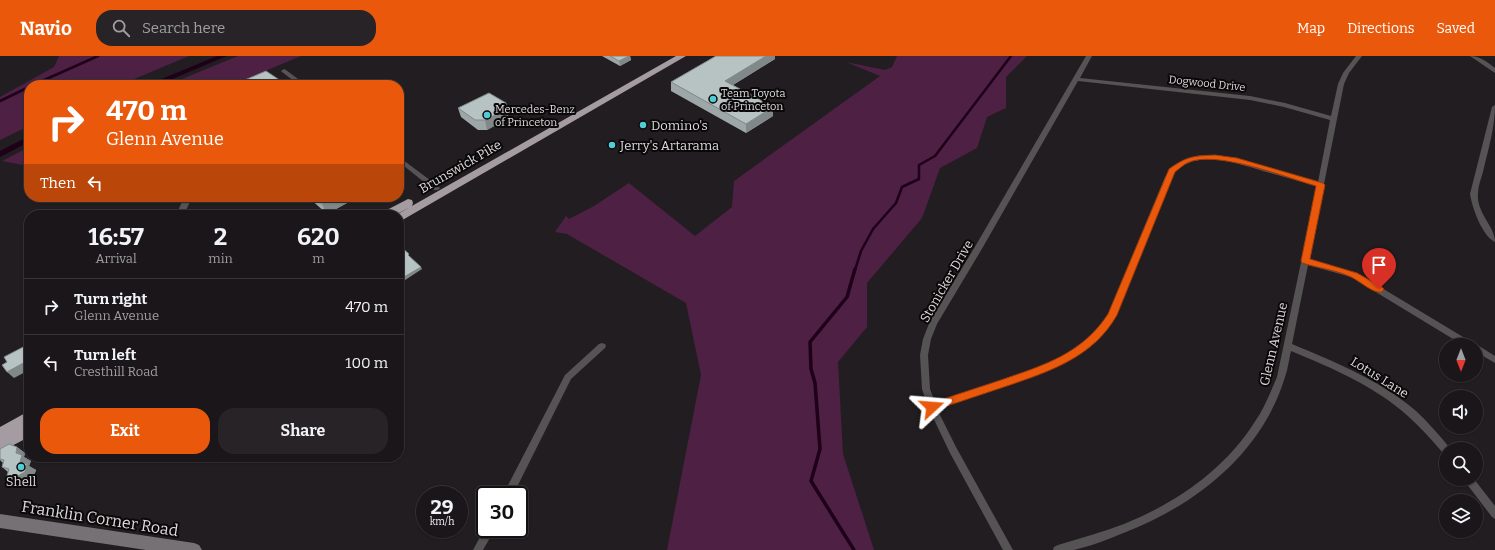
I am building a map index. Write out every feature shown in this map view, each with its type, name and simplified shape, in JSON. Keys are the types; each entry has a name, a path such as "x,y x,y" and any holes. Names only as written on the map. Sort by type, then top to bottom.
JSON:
{"highway":[{"name":"Brunswick Pike","path":"396,210 668,56"},
{"name":"Brunswick Pike","path":"404,215 682,56"},
{"path":"0,434 24,420"},
{"path":"0,446 24,433"}],"main road":[{"name":"Franklin Corner Road","path":"0,521 191,550"}],"street":[{"name":"Stonicker Drive","path":"1008,550 953,450 932,407 926,389 924,360 927,339 933,323 980,247 1089,56"},
{"name":"Glenn Avenue","path":"1058,550 1138,522 1164,510 1193,493 1231,461 1250,438 1262,420 1274,396 1281,377 1341,84 1346,73 1359,56"},
{"path":"1472,56 1485,63 1495,71"},
{"path":"284,71 296,80"},
{"name":"Dogwood Drive","path":"1075,79 1250,98 1279,104 1334,119"},
{"path":"1495,107 1474,194 1475,207 1480,218 1495,239"},
{"path":"932,407 1046,368 1065,360 1092,340 1104,327 1112,315 1168,177 1177,166 1195,158 1226,158 1321,185"},
{"path":"404,163 436,188"},
{"path":"1305,261 1354,275 1458,338"},
{"path":"513,486 568,377 602,346"},
{"name":"Lotus Lane","path":"1288,346 1348,372 1388,394 1423,424 1439,442"},
{"path":"1483,352 1495,360"},
{"path":"1473,486 1495,514"},
{"path":"478,550 485,538"}],"shaded area":[{"path":"59,56 189,56 132,80 31,80 54,67"},
{"path":"238,56 301,56 244,80 179,80"},
{"path":"897,56 1027,56 1006,77 1006,108 987,117 977,148 940,168 922,218 867,283 867,327 838,362 843,454 874,550 667,550 701,375 686,303 567,234 555,232 566,216 569,219 594,206 629,183 695,236 732,207 734,181 880,76 846,62 885,70 892,67"},
{"path":"24,84 24,128 0,140 0,97"},
{"path":"24,150 24,165 2,161"}],"building":[{"path":"610,56 629,56 619,61"},
{"name":"Team Toyota of Princeton","path":"716,56 766,56 725,81 773,107 746,124 671,82"},
{"path":"266,71 280,80 245,80"},
{"path":"489,93 506,103 505,110 485,120 475,120 458,108"},
{"path":"404,250 409,254 408,255 421,267 404,277"},
{"path":"24,347 24,363 7,372 2,365 7,362 4,357"},
{"path":"9,444 17,447 16,453 22,455 20,462 27,464 25,472 14,478 7,476 9,469 2,467 4,460 0,459 0,449"}],"waterway":[{"path":"44,80 98,56"},
{"path":"163,80 223,56"},
{"path":"855,270 861,251 873,229 896,203 902,187 919,179 919,165 935,156 1011,56"},
{"path":"0,101 24,89"},
{"path":"0,154 24,142"},
{"path":"854,550 811,481 820,449 815,383 811,369 810,342 847,297 855,269"}],"place":[{"name":"Team Toyota of Princeton","path":"713,99"},
{"name":"Mercedes-Benz of Princeton","path":"487,115"},
{"name":"Domino's","path":"643,125"},
{"name":"Jerry's Artarama","path":"612,145"},
{"name":"Shell","path":"21,467"}],"route":[{"path":"932,407 1046,368 1065,360 1080,351 1092,340 1104,327 1112,315 1168,177 1177,166 1185,161 1195,158 1215,157 1237,160 1321,185 1305,261 1342,270 1379,289"}]}
